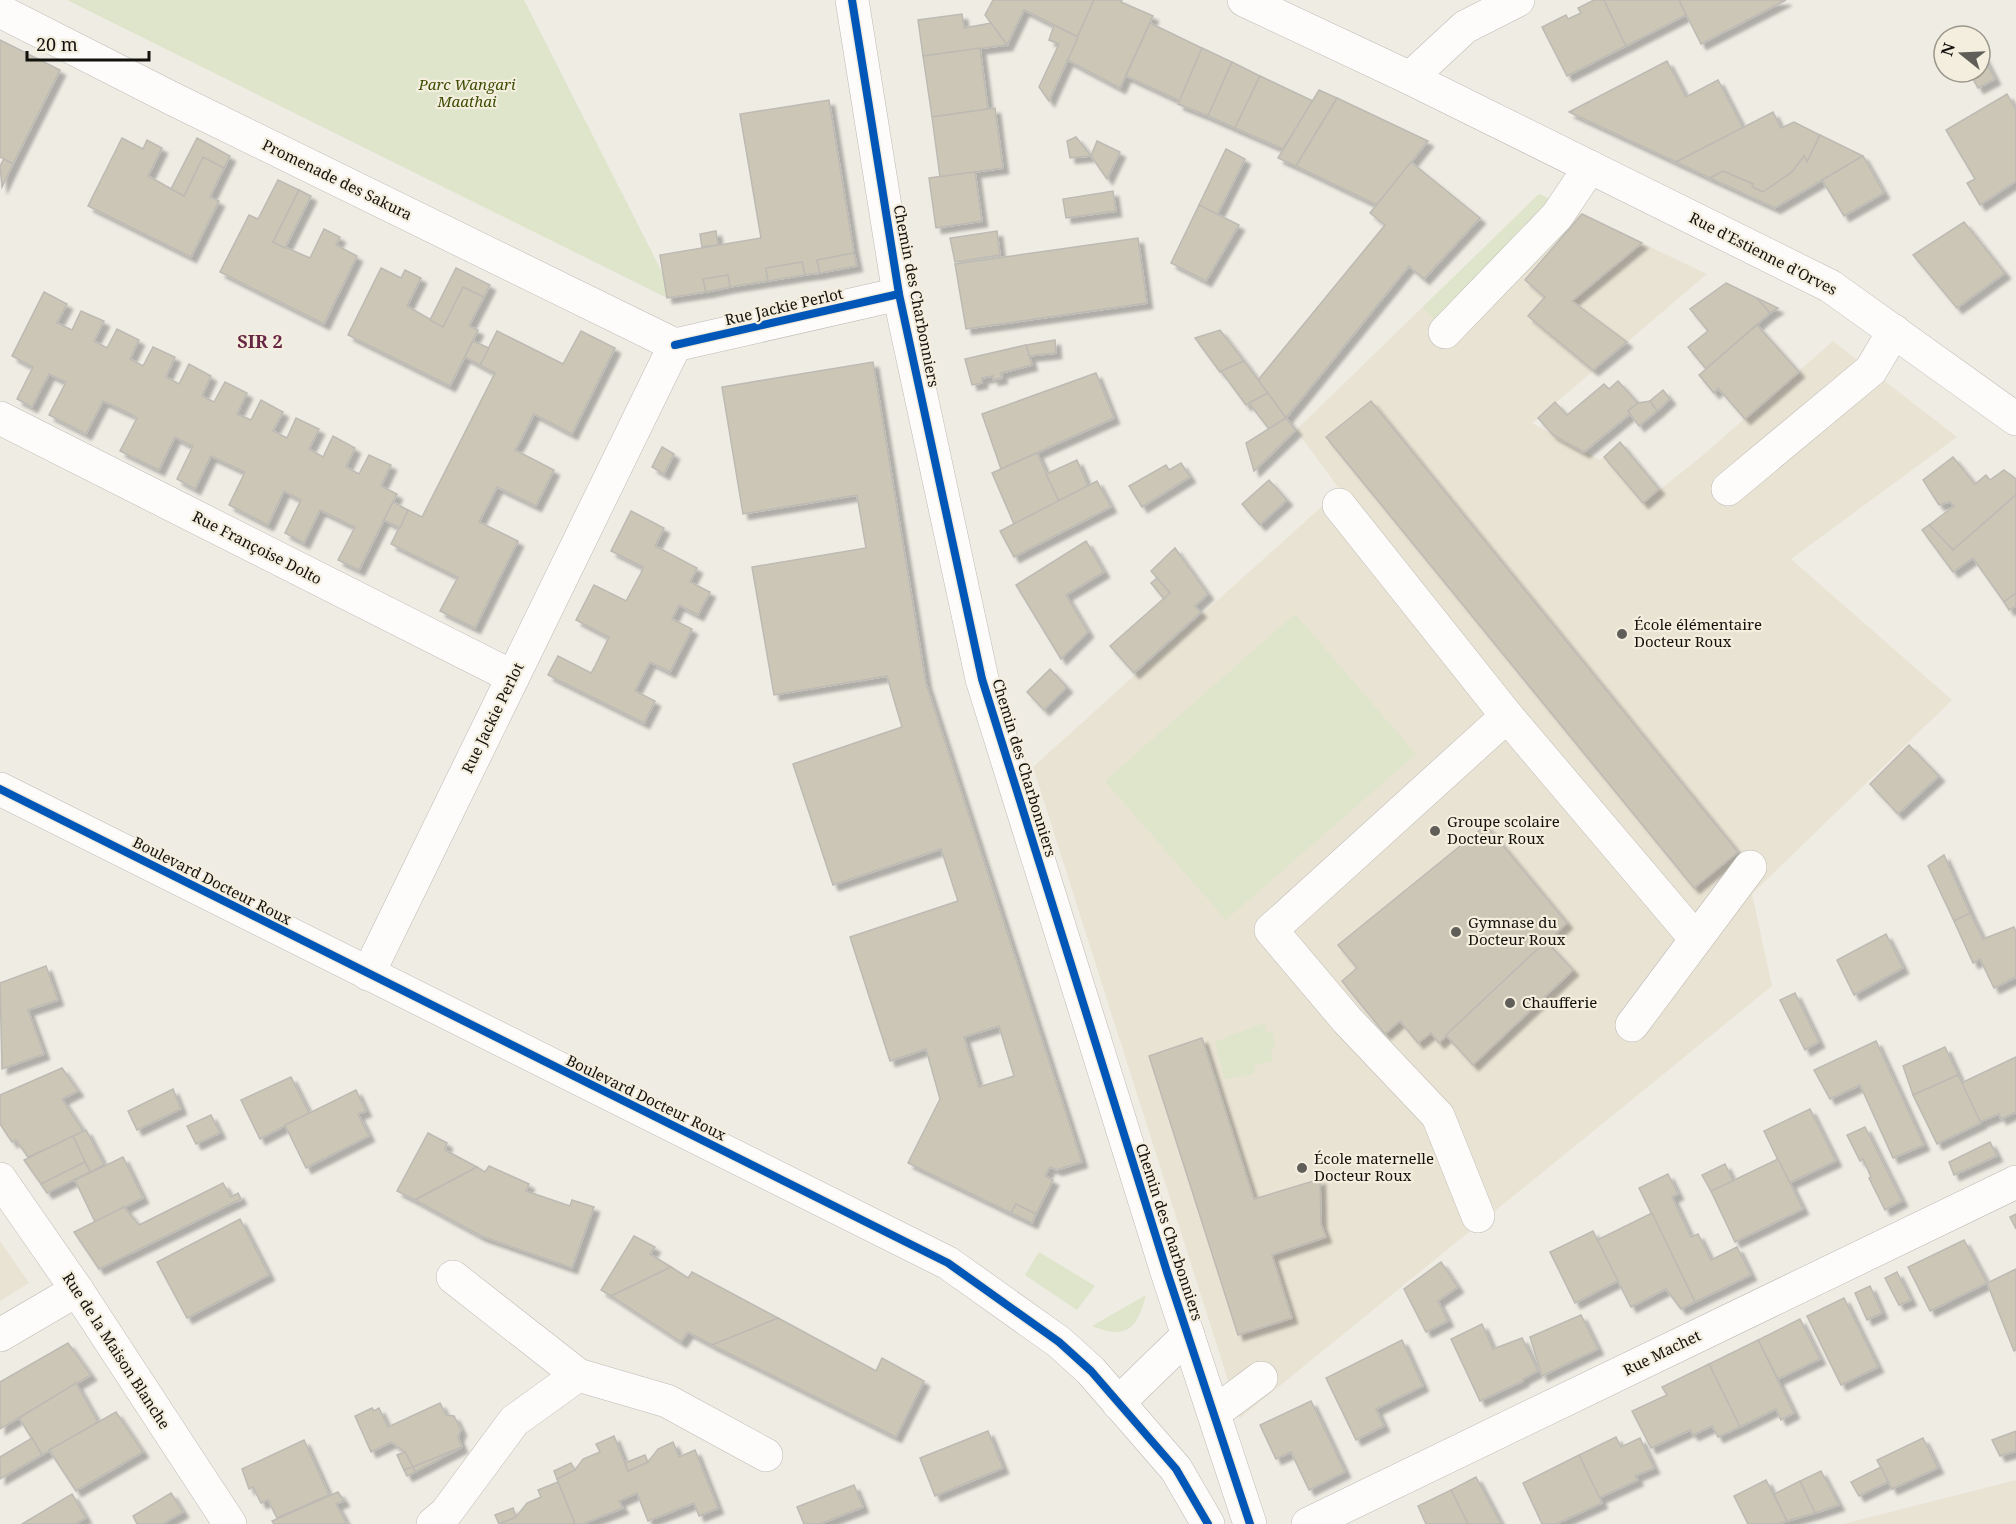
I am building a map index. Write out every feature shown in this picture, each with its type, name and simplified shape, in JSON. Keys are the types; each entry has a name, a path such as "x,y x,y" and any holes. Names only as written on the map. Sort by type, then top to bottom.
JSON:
{"street":[{"name":"Chemin des Charbonniers","path":"852,0 899,294 982,679 1188,1335 1250,1524"},
{"name":"Rue d'Estienne d'Orves","path":"1244,0 1410,78 1830,286 2016,419"},
{"path":"1410,78 1465,27 1518,0"},
{"name":"Promenade des Sakura","path":"0,11 192,109 675,345"},
{"path":"1445,332 1557,216 1590,167"},
{"name":"Rue Jackie Perlot","path":"368,974 675,345 899,294"},
{"path":"1728,489 1871,370 1894,331"},
{"name":"Rue Françoise Dolto","path":"0,418 513,677"},
{"path":"1339,505 1507,716 1696,939"},
{"path":"1478,1216 1438,1116 1347,1020 1271,930 1507,716"},
{"name":"Boulevard Docteur Roux","path":"0,789 948,1263 1059,1342 1091,1371 1176,1469 1209,1524"},
{"path":"1632,1025 1750,867"},
{"name":"Rue de la Maison Blanche","path":"0,1179 77,1290 230,1524"},
{"name":"Rue Machet","path":"1308,1524 2016,1182"},
{"path":"453,1277 578,1375 666,1401 766,1455"},
{"path":"0,1335 77,1290"},
{"path":"1118,1402 1188,1335"},
{"path":"434,1524 446,1513 514,1421 578,1375"},
{"path":"1214,1413 1261,1378"}],"shaded area":[{"name":"Groupe scolaire Docteur Roux","path":"1539,194 1707,274 1532,423 1600,460 1604,457 1643,503 1702,456 1833,341 1957,437 1791,559 1952,700 1752,894 1772,986 1240,1418 1033,767 1340,490 1296,430"},
{"path":"0,1241 29,1283 0,1301"},
{"path":"2016,1480 2016,1524 1843,1524"}],"green space":[{"name":"Parc Wangari Maathai","path":"67,0 524,0 663,274 667,298"},
{"path":"1539,194 1550,199 1439,325 1423,307"},
{"path":"1295,614 1416,754 1226,920 1105,781"},
{"path":"1264,1023 1267,1034 1272,1031 1275,1047 1271,1050 1272,1061 1255,1065 1253,1074 1224,1079 1215,1042"},
{"path":"1039,1252 1095,1286 1077,1310 1025,1275"},
{"path":"1146,1295 1139,1316 1129,1328 1114,1332 1092,1326"}],"building":[{"path":"993,0 1094,0 1078,37 1024,10 1007,45 985,15"},
{"path":"1094,0 1122,0 1121,2 1153,16 1120,88 1067,60"},
{"path":"1594,0 1604,0 1626,46 1567,76 1542,27 1566,15 1568,19 1581,13 1578,8"},
{"path":"1604,0 1679,0 1686,15 1626,46"},
{"path":"1679,0 1786,0 1701,44"},
{"path":"962,14 964,28 991,23 1007,45 923,56 918,20"},
{"path":"1150,23 1202,48 1180,101 1126,76"},
{"path":"1054,25 1078,37 1049,101 1039,87 1059,44 1049,40"},
{"path":"0,40 60,70 13,164 0,157"},
{"path":"980,48 988,109 932,117 923,56"},
{"path":"1202,48 1232,62 1208,116 1178,104"},
{"path":"1667,61 1686,97 1718,80 1743,128 1676,162 1569,112"},
{"path":"1232,62 1260,76 1235,128 1208,116"},
{"path":"1260,76 1313,101 1283,149 1235,128"},
{"path":"1319,90 1337,98 1296,166 1278,158"},
{"path":"2007,94 2016,110 2016,181 1980,205 1967,183 1975,179 1946,130"},
{"path":"1337,98 1428,141 1377,205 1296,166"},
{"path":"829,100 854,253 817,260 820,273 805,275 802,262 766,268 768,281 730,287 728,275 703,279 706,292 667,298 660,255 761,238 740,114"},
{"path":"995,108 1003,168 940,177 932,117"},
{"path":"1773,112 1781,128 1794,122 1820,135 1807,162 1804,156 1792,172 1763,192 1752,187 1753,184 1723,171 1710,178 1676,162"},
{"path":"1820,135 1863,156 1775,208 1710,178 1723,171 1753,184 1752,187 1763,192 1792,172 1804,156 1807,162"},
{"path":"1076,137 1091,156 1070,158 1067,141"},
{"path":"122,138 143,149 147,140 162,148 148,176 184,196 203,157 224,168 210,197 219,201 191,257 88,206"},
{"path":"197,138 230,156 224,168 203,157 184,196 171,189"},
{"path":"1097,141 1120,152 1107,179 1091,156"},
{"path":"1226,149 1245,159 1217,215 1199,205"},
{"path":"1863,156 1884,193 1844,216 1822,180"},
{"path":"4,159 13,164 2,187 0,166"},
{"path":"1411,162 1480,218 1424,279 1409,266 1286,418 1258,380 1385,225 1370,213"},
{"path":"975,172 982,221 936,228 929,178"},
{"path":"278,180 299,190 273,242 310,258 324,229 340,237 336,245 357,256 324,324 220,272 249,215 258,219"},
{"path":"299,190 311,196 285,248 273,242"},
{"path":"1113,191 1116,211 1066,218 1063,199"},
{"path":"1199,205 1239,225 1206,281 1171,263"},
{"path":"1582,214 1642,243 1572,301 1627,342 1593,370 1528,316 1545,297 1525,280"},
{"path":"1964,222 2005,273 1957,308 1913,255"},
{"path":"716,231 718,245 702,247 700,234"},
{"path":"997,231 1000,255 955,262 950,238"},
{"path":"1138,238 1147,303 966,329 955,264"},
{"path":"854,253 857,266 820,273 817,260"},
{"path":"802,262 805,275 768,281 766,268"},
{"path":"381,268 401,278 405,270 421,278 407,306 443,327 463,287 484,297 469,326 478,330 450,386 348,335"},
{"path":"456,268 490,285 484,297 463,287 443,327 430,320"},
{"path":"728,275 730,287 706,292 703,279"},
{"path":"1726,283 1757,298 1770,313 1706,369 1688,347 1708,331 1690,309"},
{"path":"44,292 67,304 57,323 72,330 81,311 104,321 94,341 107,348 117,329 139,340 130,359 143,366 153,347 175,357 166,377 179,384 189,364 211,376 202,396 214,402 225,382 247,393 237,414 251,420 261,400 283,412 273,431 287,438 296,418 319,429 309,449 323,457 333,436 355,448 346,467 359,474 369,455 391,465 381,486 397,494 359,570 338,560 355,527 320,510 304,543 285,533 301,500 284,491 268,525 229,505 245,472 211,456 195,489 177,479 193,446 175,437 159,470 120,451 137,418 131,414 103,401 86,434 49,415 66,382 49,374 32,407 17,399 33,367 12,356"},
{"path":"1757,298 1778,308 1770,313"},
{"path":"1757,325 1799,372 1745,419 1718,388 1714,393 1699,375"},
{"path":"1220,330 1244,361 1220,372 1195,338"},
{"path":"497,331 563,364 581,331 615,348 572,434 534,414 515,450 554,470 536,506 497,487 479,522 518,541 475,628 440,611 458,577 391,544 408,510 422,517 495,373 480,365"},
{"path":"1055,340 1056,353 1029,356 1026,345"},
{"path":"473,341 489,348 480,365 465,357"},
{"path":"1026,345 1032,365 1001,373 1002,378 993,380 993,376 982,378 982,383 972,385 965,359"},
{"path":"1244,361 1268,393 1246,405 1221,371"},
{"path":"873,362 926,683 1082,1162 1057,1170 1050,1167 1045,1176 1053,1180 1036,1214 1016,1204 1011,1213 908,1163 940,1099 926,1049 890,1061 850,937 958,901 941,849 833,885 793,764 902,727 887,676 774,695 752,567 866,548 857,495 743,514 722,387","holes":["999,1026 1014,1076 979,1087 964,1037"]},
{"path":"1096,373 1114,418 1001,469 982,414"},
{"path":"1618,381 1638,403 1628,411 1630,414 1584,452 1553,435 1538,418 1555,402 1567,415 1604,384 1609,389"},
{"path":"1663,390 1670,399 1657,411 1650,401"},
{"path":"1268,393 1286,418 1269,429 1249,403"},
{"path":"1371,401 1738,852 1694,888 1326,437"},
{"path":"1650,401 1657,411 1639,426 1628,411 1638,403"},
{"path":"1286,418 1296,430 1254,471 1246,443"},
{"path":"1620,442 1659,489 1643,503 1604,457"},
{"path":"662,447 674,454 664,474 652,467"},
{"path":"1037,453 1059,501 1014,524 992,473"},
{"path":"1953,457 1975,484 1986,475 1990,480 2004,470 2016,479 2016,495 1953,550 1929,525 1954,506 1950,502 1939,505 1923,480"},
{"path":"1077,460 1088,486 1059,501 1046,474"},
{"path":"1181,463 1190,477 1142,507 1129,486 1166,465 1169,470"},
{"path":"1269,480 1287,500 1260,525 1242,504"},
{"path":"1097,481 1111,507 1014,557 1000,531"},
{"path":"2016,495 2016,593 2004,602 1973,558 1953,572 1922,530 1929,525 1953,550"},
{"path":"393,502 408,510 400,528 384,520"},
{"path":"631,511 664,528 655,546 697,568 690,582 710,592 698,615 679,605 672,619 692,629 670,672 650,662 635,691 655,701 644,723 548,675 558,656 591,673 595,666 609,637 576,620 594,585 626,601 641,573 643,567 611,551"},
{"path":"1086,541 1104,572 1066,595 1088,632 1061,659 1016,585"},
{"path":"1175,548 1208,594 1195,606 1201,612 1134,673 1110,646 1170,593 1151,571"},
{"path":"1157,578 1170,593 1164,599 1151,583"},
{"path":"2016,593 2016,606 2009,610 2004,602"},
{"path":"1050,669 1067,687 1044,710 1027,692"},
{"path":"1909,745 1939,776 1898,814 1870,784"},
{"name":"Gymnase du Docteur Roux","path":"1486,825 1567,923 1439,1043 1431,1033 1418,1043 1400,1021 1385,1034 1342,981 1357,968 1338,945"},
{"path":"1944,855 1970,913 1954,921 1928,866"},
{"path":"1970,913 1983,939 2014,927 2016,977 1994,988 1980,959 1973,963 1954,921"},
{"path":"1886,934 1903,968 1854,995 1837,960"},
{"name":"Chaufferie","path":"1546,941 1573,970 1473,1065 1446,1035"},
{"path":"46,966 58,1000 28,1010 44,1054 2,1069 0,983"},
{"path":"1795,993 1819,1042 1805,1050 1780,1000"},
{"name":"École maternelle Docteur Roux","path":"1202,1038 1254,1199 1320,1179 1321,1224 1326,1237 1272,1255 1292,1318 1238,1335 1149,1056"},
{"path":"1876,1041 1924,1145 1893,1158 1860,1085 1830,1099 1814,1070"},
{"path":"1945,1047 1958,1075 1913,1095 1903,1066"},
{"path":"2016,1057 2016,1112 2001,1119 1999,1114 1980,1122 1961,1083"},
{"path":"62,1068 78,1091 62,1099 84,1132 28,1157 16,1140 12,1142 0,1124 0,1095"},
{"path":"1958,1075 1981,1123 1937,1144 1913,1095"},
{"path":"291,1077 309,1113 260,1139 241,1100"},
{"path":"173,1089 181,1109 137,1130 128,1111"},
{"path":"356,1090 366,1111 358,1114 369,1136 306,1168 285,1125"},
{"path":"1810,1109 1836,1161 1789,1183 1764,1131"},
{"path":"211,1115 220,1133 196,1144 187,1126"},
{"path":"1865,1127 1902,1201 1885,1210 1869,1178 1871,1177 1863,1159 1860,1161 1847,1135"},
{"path":"86,1130 104,1165 90,1172 73,1136"},
{"path":"428,1133 447,1143 445,1150 477,1167 415,1200 397,1191"},
{"path":"73,1136 85,1162 41,1184 24,1160"},
{"path":"1990,1142 1997,1156 1954,1175 1949,1162"},
{"path":"123,1157 143,1198 95,1222 75,1180"},
{"path":"1778,1159 1803,1209 1735,1242 1711,1191"},
{"path":"85,1162 90,1172 47,1193 41,1184"},
{"path":"1725,1164 1733,1181 1711,1191 1702,1175"},
{"path":"489,1166 529,1184 526,1191 570,1206 572,1200 594,1207 572,1268 481,1236 415,1200 477,1167 485,1172"},
{"path":"1668,1174 1678,1194 1672,1197 1691,1237 1698,1234 1711,1260 1737,1247 1751,1275 1695,1302 1639,1188"},
{"path":"223,1183 231,1197 238,1193 241,1199 99,1269 74,1232 124,1207 139,1225"},
{"path":"1016,1204 1036,1214 1032,1223 1011,1213"},
{"path":"1652,1213 1695,1302 1681,1309 1666,1289 1631,1307 1597,1240"},
{"path":"2016,1214 2016,1229 2010,1217"},
{"path":"240,1219 269,1275 187,1318 157,1262"},
{"path":"1593,1231 1618,1281 1575,1303 1550,1252"},
{"path":"634,1236 655,1247 650,1254 671,1267 611,1296 601,1290"},
{"path":"1964,1240 1987,1283 1930,1311 1908,1267"},
{"path":"1441,1262 1458,1287 1438,1301 1448,1321 1426,1332 1404,1289"},
{"path":"671,1267 688,1278 692,1272 778,1318 712,1345 688,1332 681,1342 611,1296"},
{"path":"2016,1269 2016,1350 2014,1351 1987,1283"},
{"path":"1897,1272 1911,1300 1899,1305 1885,1278"},
{"path":"1870,1286 1882,1313 1867,1320 1855,1293"},
{"path":"1844,1298 1878,1367 1841,1385 1807,1316"},
{"path":"1581,1315 1598,1349 1542,1376 1530,1337"},
{"path":"778,1318 876,1371 882,1358 924,1381 896,1437 712,1345"},
{"path":"1800,1319 1820,1359 1778,1379 1758,1340"},
{"path":"1482,1324 1493,1349 1522,1338 1538,1371 1523,1381 1480,1401 1451,1339"},
{"path":"1402,1340 1423,1386 1376,1409 1384,1426 1356,1440 1326,1378"},
{"path":"1758,1340 1794,1413 1781,1420 1776,1409 1740,1427 1709,1364"},
{"path":"68,1343 91,1375 0,1429 0,1382"},
{"path":"1709,1364 1740,1427 1718,1437 1712,1426 1693,1435 1690,1430 1651,1448 1632,1411 1667,1395 1662,1387"},
{"path":"76,1383 98,1422 42,1455 19,1418"},
{"path":"1311,1401 1345,1472 1309,1490 1291,1452 1276,1459 1260,1425"},
{"path":"440,1403 446,1415 454,1416 461,1430 458,1437 462,1447 413,1467 405,1452 391,1442 371,1452 355,1416 372,1408 374,1411 379,1408 388,1427"},
{"path":"116,1412 143,1452 76,1491 49,1450"},
{"path":"988,1431 1003,1468 935,1496 920,1458"},
{"path":"2016,1431 2016,1451 2000,1456 1992,1440"},
{"path":"614,1436 628,1471 648,1462 658,1449 673,1442 679,1457 695,1450 718,1508 699,1516 694,1503 648,1521 637,1493 619,1501 623,1508 583,1524 575,1524 557,1479 575,1470 583,1459 600,1452 596,1444"},
{"path":"1616,1437 1621,1447 1640,1438 1654,1468 1635,1476 1638,1480 1599,1498 1579,1455"},
{"path":"32,1438 42,1455 0,1479 0,1457"},
{"path":"1923,1438 1938,1468 1892,1489 1877,1460"},
{"path":"304,1440 329,1495 277,1518 268,1500 261,1503 253,1487 249,1489 242,1469"},
{"path":"462,1447 415,1472 413,1467"},
{"path":"405,1452 413,1467 404,1470 397,1455"},
{"path":"645,1455 648,1462 628,1471 625,1463"},
{"path":"1579,1455 1602,1503 1556,1524 1542,1524 1523,1483"},
{"path":"571,1463 575,1470 557,1479 554,1471"},
{"path":"413,1467 415,1472 407,1476 404,1470"},
{"path":"1881,1467 1888,1482 1859,1496 1851,1482"},
{"path":"1821,1471 1839,1505 1815,1513 1800,1481"},
{"path":"1476,1477 1501,1524 1468,1524 1451,1490"},
{"path":"1766,1480 1787,1521 1778,1524 1748,1524 1734,1496"},
{"path":"1800,1481 1815,1513 1787,1521 1774,1494"},
{"path":"558,1482 575,1524 499,1524 516,1517 527,1503 541,1497 538,1490"},
{"path":"854,1485 863,1507 820,1524 804,1524 797,1507"},
{"path":"1451,1490 1468,1524 1426,1524 1418,1506"},
{"path":"338,1492 344,1501 336,1504 347,1524 274,1524 272,1521"},
{"path":"171,1493 183,1512 163,1524 137,1524 133,1516"},
{"path":"72,1494 86,1518 75,1524 22,1524"},
{"path":"513,1508 516,1517 499,1524 495,1515"}],"cycle path":[{"path":"852,0 899,294 982,679 1167,1272 1250,1524"},
{"path":"675,345 899,294"},
{"path":"0,789 948,1263 1059,1342 1091,1371 1176,1469 1208,1524"}],"place":[{"name":"École élémentaire Docteur Roux","path":"1622,634"},
{"name":"Groupe scolaire Docteur Roux","path":"1435,831"},
{"name":"Gymnase du Docteur Roux","path":"1456,932"},
{"name":"Chaufferie","path":"1510,1003"},
{"name":"École maternelle Docteur Roux","path":"1302,1168"}],"district":[{"name":"SIR 2","path":"260,342"}]}
